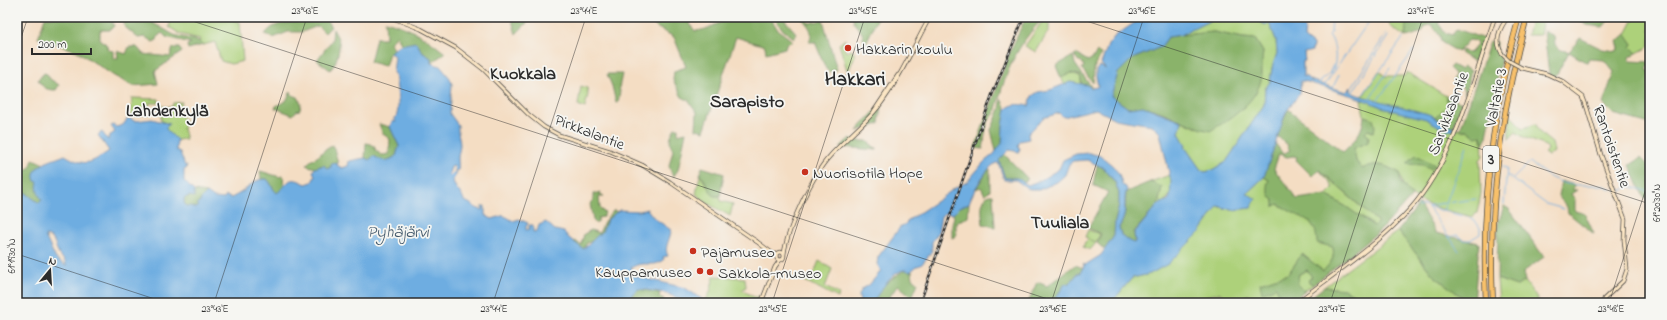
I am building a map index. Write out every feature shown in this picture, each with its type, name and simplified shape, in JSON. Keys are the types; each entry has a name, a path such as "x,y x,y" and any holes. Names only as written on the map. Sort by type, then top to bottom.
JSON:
{"highway":[{"name":"Valtatie 3","path":"1486,303 1485,233 1490,160 1504,74 1519,17"},
{"name":"Valtatie 3","path":"1494,303 1492,234 1498,155 1513,70 1527,17"}],"street":[{"name":"Pirkkalantie","path":"390,17 426,31 456,48 483,69 529,115 544,127 559,135 610,151 642,165 670,182 779,256"},
{"path":"761,303 779,256 805,197 818,172 830,155 874,111 888,94 931,17"},
{"name":"Sarvikkaantie","path":"1296,303 1386,232 1407,211 1420,195 1439,166 1455,133 1495,17"},
{"name":"Rantoistentie","path":"1508,17 1500,30 1498,38 1499,48 1502,54 1509,61 1522,68 1547,74 1562,82 1583,97 1601,154 1625,219 1624,240 1627,269 1623,281 1604,299 1603,303"}],"green space":[{"path":"45,17 99,17 115,21 112,22 114,26 110,30 100,30 100,39 106,44 108,50 113,51 113,58 118,58 117,51 126,54 129,47 137,47 143,54 170,57 173,48 179,48 182,52 155,71 158,84 133,86 114,76 77,51 38,38"},
{"path":"131,17 151,17 153,19 153,23 174,35 199,41 203,45 188,49 187,45 191,43 166,37 162,33 158,36 157,40 153,42 145,37 138,38 124,26 124,23"},
{"path":"181,17 226,17 240,22 243,61 231,64 221,61 215,42 203,45 199,41 200,39 180,34 169,27 171,20 178,22"},
{"path":"297,17 325,17 331,27 325,33 318,26 302,32 288,32 273,38 265,34 268,30 284,23 297,22"},
{"path":"511,17 533,17 516,34"},
{"path":"646,17 688,17 689,23 695,31 705,29 730,19 744,20 745,17 770,17 778,30 793,41 786,44 785,48 766,53 765,46 736,37 704,131 696,129 697,112 688,100 682,97 673,80 674,71 686,67 674,37 656,27"},
{"path":"774,17 783,18 797,34 794,38 783,30"},
{"path":"801,17 804,17 809,23 823,20 837,70 829,72 826,69 815,42 808,42 811,32"},
{"path":"853,17 878,17 865,45 862,33 854,23"},
{"path":"1026,17 1044,17 1026,38 1013,60 995,111 987,125 983,149 975,148 1010,52"},
{"path":"1049,17 1049,30 1036,52 1025,46 1041,23"},
{"path":"1217,17 1252,17 1265,25 1269,22 1276,40 1277,53 1272,68 1270,82 1265,89 1264,105 1226,162 1213,170 1205,172 1201,170 1185,147 1179,133 1182,121 1197,128 1262,77 1261,62 1263,52 1255,39 1214,32 1181,35"},
{"path":"1388,17 1407,17 1405,37 1390,26"},
{"path":"1407,17 1443,17 1438,23 1445,33 1452,35 1457,29 1484,39 1474,62 1460,53 1462,50 1470,53 1477,45 1476,41 1469,40 1458,52 1441,42 1440,36 1432,25 1427,25 1421,33 1405,37"},
{"path":"1532,17 1543,17 1540,35 1527,35"},
{"path":"1575,17 1611,17 1603,27 1586,25"},
{"path":"1635,17 1650,17 1650,46 1637,53 1631,47 1633,44 1626,34"},
{"path":"385,21 417,33 445,53 431,63 431,58 423,53 416,42 402,46 397,35 390,43 394,49 389,53 385,66 370,62 376,38 386,38"},
{"path":"333,29 338,38 339,45 336,61 330,70 317,60 332,40"},
{"path":"1544,31 1554,36 1555,45 1561,50 1569,52 1555,77 1549,74"},
{"path":"1214,32 1255,39 1263,52 1261,80 1258,89 1248,104 1210,131 1193,126 1152,109 1142,107 1128,108 1111,96 1118,73 1132,59 1161,47 1168,37"},
{"path":"1626,34 1633,44 1631,47 1637,53 1629,57 1630,61 1650,62 1647,70 1650,71 1650,124 1613,114 1603,104 1614,72 1604,60 1589,59 1587,63 1569,52 1580,38 1602,49 1617,51 1619,47 1617,42"},
{"path":"845,39 843,43 846,52 852,50 855,55 849,70 847,70 839,44"},
{"path":"1490,41 1496,42 1496,47 1501,58 1487,137 1483,145 1482,136 1476,137 1467,130 1460,130"},
{"path":"1097,52 1101,54 1094,68 1093,83 1082,69 1084,66 1082,62 1077,60 1074,55 1076,54 1088,61 1094,57"},
{"path":"1073,56 1075,64 1092,88 1082,85 1080,75 1071,73 1061,78 1056,66"},
{"path":"1452,65 1461,70 1463,67 1471,71 1465,94 1462,86 1453,82 1455,74 1449,68"},
{"path":"1379,71 1385,76 1404,76 1407,72 1446,96 1449,105 1436,118 1462,131 1467,130 1482,136 1483,156 1480,160 1481,193 1477,213 1472,217 1438,208 1417,199 1408,192 1403,184 1400,173 1381,165 1373,165 1362,169 1356,161 1353,148 1368,142 1364,133 1368,130 1373,132 1373,119 1364,116 1361,99"},
{"path":"44,73 59,85 56,90 47,89 40,83 38,80"},
{"path":"1071,73 1080,76 1082,85 1070,82 1065,85 1061,78"},
{"path":"607,74 622,74 618,103 616,103 612,86"},
{"path":"581,86 587,88 588,94 585,108 578,105"},
{"path":"291,91 292,95 298,97 301,103 300,110 296,111 293,115 275,108 286,101"},
{"path":"1446,96 1462,103 1454,127 1435,118 1448,105"},
{"path":"132,98 159,99 159,103 149,103 149,114 131,116"},
{"path":"1001,98 1006,109 1002,144 996,151 991,130 1000,109"},
{"path":"182,102 177,111 185,121 183,129 186,139 177,140 166,129 169,124 161,121 161,106 172,107 173,103"},
{"path":"881,104 879,124 857,131"},
{"path":"1288,109 1343,152 1360,132 1364,116 1373,119 1375,126 1374,132 1368,130 1365,133 1369,136 1368,142 1354,148 1356,161 1362,169 1373,165 1381,165 1400,173 1400,182 1412,196 1383,228 1313,285 1308,280 1312,277 1307,270 1299,274 1297,283 1304,291 1290,303 1266,303 1280,297 1276,287 1262,293 1260,283 1288,274 1302,254 1323,271 1332,260 1333,247 1317,243 1315,229 1309,221 1280,205 1277,204 1274,207 1274,200 1270,197 1267,185 1269,180 1264,177 1264,173 1275,143 1283,154 1290,150 1287,147 1288,145 1277,136","holes":["1279,154 1287,157 1297,157 1296,160 1312,176 1320,170 1378,222 1374,226 1326,195 1297,199 1274,169"]},
{"path":"1510,115 1523,128 1536,124 1544,137 1552,143 1554,152 1548,156 1544,153 1548,150 1547,147 1516,132 1509,139"},
{"path":"379,124 390,127 399,146 396,156 385,161 374,157 369,160 365,158 366,143 373,145 376,151 382,155 389,154 390,139 383,134"},
{"path":"675,128 678,128 678,134 686,132 678,170 673,177 669,166 673,150 670,144 670,139"},
{"path":"850,138 855,141 867,141 877,148 877,150 840,147"},
{"path":"333,145 338,163 331,164 331,167 327,169 324,165 315,168 306,165 323,151"},
{"path":"1004,154 1028,179 1023,183 1017,178 1005,178 999,160"},
{"path":"1416,155 1435,165 1432,169 1423,165 1407,164"},
{"path":"1641,158 1650,169 1650,198 1644,198 1630,165"},
{"path":"33,159 44,164 38,167 42,200 39,203 26,193 17,192 17,174 21,175 31,166"},
{"path":"1097,165 1104,168 1115,182 1119,193 1119,206 1115,222 1114,236 1105,250 1097,243 1101,234 1088,228 1108,192 1093,185"},
{"path":"702,167 724,174 720,196 714,196 700,175"},
{"path":"990,169 990,190 985,195 981,187 976,189 987,171"},
{"path":"1319,170 1378,222 1374,226 1326,195 1333,188 1330,182"},
{"path":"260,171 280,177 283,175 284,187 277,194 267,179 261,179"},
{"path":"700,175 714,196 720,196 721,201 733,204 730,216 707,203 696,194"},
{"path":"1170,175 1172,185 1171,193 1158,205 1162,187 1150,182"},
{"path":"1264,177 1269,180 1275,206 1277,204 1308,219 1317,232 1320,245 1325,244 1333,247 1332,260 1323,271 1302,254 1288,274 1260,283 1277,287 1280,297 1266,303 1260,297 1247,295 1242,303 1227,303 1221,293 1206,296 1208,303 1111,303 1132,278 1150,274 1218,206 1232,210 1251,208 1249,195 1247,193"},
{"path":"1561,181 1574,185 1573,190 1577,190 1571,194 1575,199 1575,211 1585,214 1594,234 1568,213 1567,207 1558,196"},
{"path":"1150,182 1162,187 1158,205 1134,232 1135,242 1133,243 1121,235 1119,227 1122,223 1124,214 1126,192"},
{"path":"194,191 207,193 197,204 199,206 196,209 190,206 187,208 184,203 184,198 190,196 194,197"},
{"path":"601,192 600,195 604,197 599,197 600,208 605,213 603,217 598,218 598,222 596,224 593,220 590,204 593,201 593,194"},
{"path":"989,195 993,195 995,227 983,224 982,204"},
{"path":"969,203 968,217 956,223 956,236 952,238 953,214 960,207"},
{"path":"1419,204 1436,233 1479,243 1474,303 1470,303 1433,275 1398,231"},
{"path":"1504,206 1509,209 1544,257 1523,272 1525,281 1517,286 1497,279 1498,224"},
{"path":"614,210 617,212 607,220 602,232 594,240 587,243 583,249 573,242 575,241 581,245 584,234 591,230 599,233 605,220"},
{"path":"1088,230 1100,234 1096,242 1090,240 1096,243 1090,250 1083,247 1085,242 1089,239 1085,237"},
{"path":"1398,231 1433,275 1470,303 1369,303 1344,289 1324,287"},
{"path":"819,261 832,269 825,287 839,294 838,298 801,279 803,275 812,278"},
{"path":"1075,265 1083,268 1081,271 1082,273 1078,273 1070,283 1065,284 1052,303 1028,303 1037,282 1047,286"},
{"path":"904,270 912,271 913,279 918,283 912,297 898,285 885,303 873,303 881,287"},
{"path":"1307,270 1312,277 1308,281 1313,285 1304,291 1297,283 1299,274"},
{"path":"714,276 745,278 746,287 742,290 754,297 759,297 756,303 705,302 710,292"},
{"path":"1497,279 1517,286 1525,281 1540,303 1499,303"},
{"path":"1324,287 1344,289 1369,303 1303,303"},
{"path":"639,289 660,293 659,297 664,299 662,303 638,303 631,296 636,290"}],"water":[{"path":"1143,17 1217,17 1181,35 1168,37 1161,47 1132,59 1118,73 1111,96 1128,108 1143,106 1182,121 1179,133 1186,145 1185,147 1201,170 1205,172 1213,170 1226,162 1264,105 1265,89 1270,82 1272,68 1277,53 1276,40 1269,22 1266,25 1252,17 1292,17 1299,19 1305,28 1304,38 1313,45 1312,51 1304,53 1305,61 1303,61 1303,77 1305,76 1310,80 1346,92 1351,87 1351,92 1358,95 1432,115 1437,120 1454,127 1453,131 1440,127 1426,119 1386,109 1359,98 1301,81 1300,93 1286,112 1264,177 1247,193 1256,199 1251,208 1232,210 1218,206 1201,231 1168,264 1150,274 1132,278 1111,303 1052,303 1065,284 1070,283 1078,273 1081,273 1084,266 1083,264 1085,265 1101,255 1114,236 1115,222 1119,206 1119,193 1115,182 1104,168 1087,160 1073,161 1069,164 1065,175 1057,182 1039,190 1030,190 1016,180 1004,180 999,165 996,163 984,175 976,187 969,203 960,207 953,214 945,213 941,216 938,233 932,242 932,252 921,265 917,266 910,272 905,270 896,274 878,294 873,303 860,303 859,295 862,289 869,285 881,271 877,264 878,257 901,226 955,188 967,182 984,162 994,154 1002,143 1006,109 1017,104 1029,106 1032,96 1038,92 1050,90 1070,82 1087,85 1092,88 1097,87 1096,70 1100,66 1106,69 1101,64 1108,45 1115,36","holes":["1096,109 1115,119 1152,125 1160,133 1171,181 1170,197 1168,200 1158,205 1134,233 1135,242 1133,243 1121,235 1119,227 1124,217 1127,189 1123,186 1119,174 1113,166 1101,156 1089,153 1076,154 1063,160 1059,169 1041,180 1028,185 1017,178 1005,178 999,160 1009,150 1019,152 1020,148 1018,146 1020,141 1029,139 1028,134 1043,118 1059,113 1063,117"]},
{"name":"Pyhäjärvi","path":"416,42 423,53 431,58 431,63 440,66 450,78 452,84 450,114 458,125 460,145 458,171 455,171 454,166 451,167 449,174 450,176 454,172 457,173 453,180 454,184 464,201 483,210 482,206 485,206 485,215 492,219 502,216 513,221 519,219 528,223 526,230 529,229 529,225 533,225 533,232 537,231 539,225 546,222 555,230 564,232 583,249 602,232 607,220 619,210 640,211 647,209 654,218 671,230 666,249 668,256 663,257 664,260 660,263 636,265 631,268 634,271 632,275 685,288 708,303 688,303 666,293 639,289 636,290 631,296 638,303 17,303 17,192 26,193 39,203 42,200 39,196 37,187 38,182 35,181 34,175 35,171 43,164 65,155 83,162 97,159 109,151 98,135 102,132 108,140 109,136 115,132 111,126 113,125 116,127 123,125 128,118 135,121 152,119 170,124 166,127 166,129 177,140 176,150 180,152 185,166 187,166 184,170 184,181 194,191 194,197 190,196 184,198 184,203 187,207 190,206 196,208 199,206 197,204 207,193 214,198 224,199 226,196 231,198 262,179 267,179 277,193 289,181 292,180 300,181 306,184 312,182 315,176 313,171 315,168 324,165 327,169 331,167 331,164 338,163 337,165 342,168 348,166 349,161 365,158 369,160 374,156 383,160 390,159 396,156 399,146 390,127 392,121 396,122 394,119 398,111 398,105 395,74 393,73 395,56 389,53 400,45","holes":["45,236 53,240 58,253 65,262 66,266 56,259"]}],"waterway":[{"path":"1300,21 1317,17"},
{"path":"1319,84 1333,70 1334,66 1334,47 1329,35 1331,33 1332,17"},
{"path":"1324,86 1372,17"},
{"path":"1352,87 1386,34"},
{"path":"1352,93 1388,36"},
{"path":"1362,96 1403,38"},
{"path":"1377,101 1414,50"},
{"path":"1329,74 1333,65"},
{"path":"1369,99 1390,68"},
{"path":"1333,87 1339,75"},
{"path":"1430,207 1443,211 1467,146"},
{"path":"1513,179 1530,162 1540,171 1558,181 1571,185 1578,185"},
{"path":"1503,167 1507,168 1504,204"},
{"path":"1507,175 1546,204 1564,209"},
{"path":"1579,185 1602,185 1612,190"},
{"path":"1615,191 1624,190 1628,186 1650,192"},
{"path":"1418,207 1424,205 1430,207 1431,205 1476,199"},
{"path":"1428,207 1459,251"},
{"path":"1443,211 1474,219 1480,228 1480,234 1470,240 1464,240 1457,235 1449,237"}],"railway":[{"path":"920,303 992,95 1024,17"}],"place":[{"name":"Hakkarin koulu","path":"848,48"},
{"name":"Nuorisotila Hope","path":"805,172"},
{"name":"Pajamuseo","path":"693,251"},
{"name":"Kauppamuseo","path":"700,271"},
{"name":"Sakkola-museo","path":"710,272"}],"district":[{"name":"Kuokkala","path":"523,73"},
{"name":"Hakkari","path":"855,78"},
{"name":"Sarapisto","path":"747,101"},
{"name":"Lahdenkylä","path":"167,110"},
{"name":"Tuuliala","path":"1060,222"}]}
